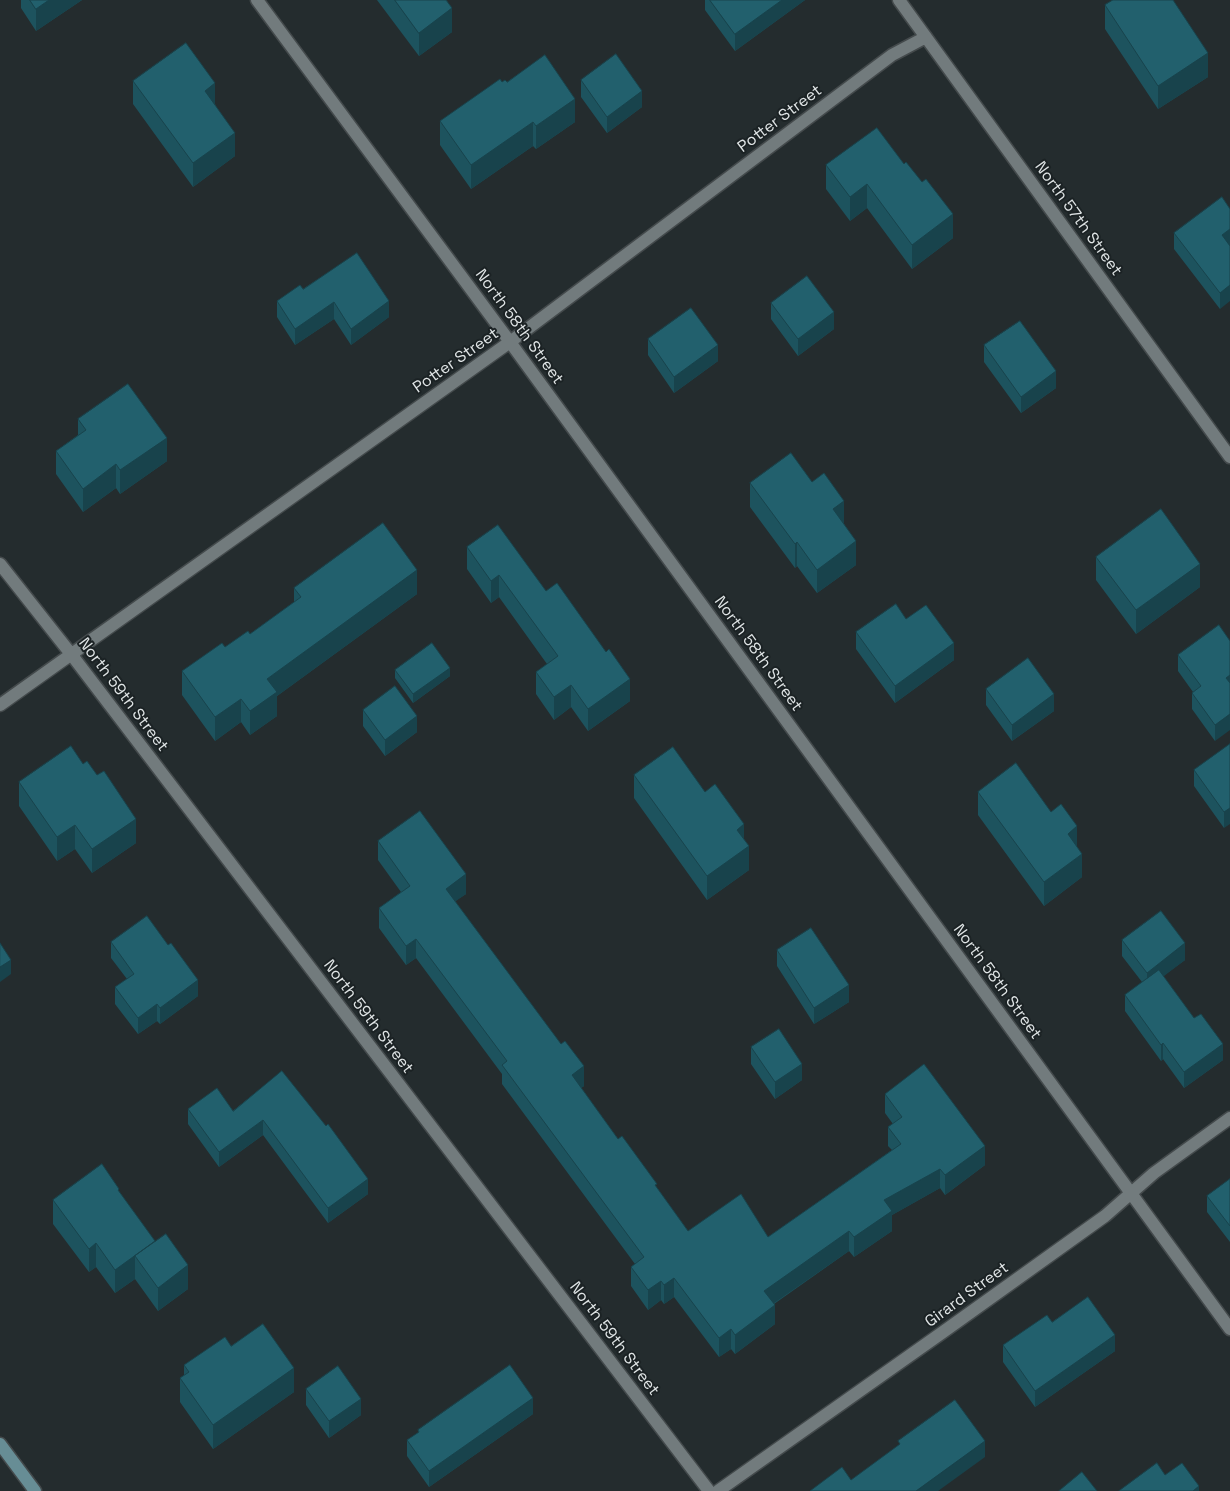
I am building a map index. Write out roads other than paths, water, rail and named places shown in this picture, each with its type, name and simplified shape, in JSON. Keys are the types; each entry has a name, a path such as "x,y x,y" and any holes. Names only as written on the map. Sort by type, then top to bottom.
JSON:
{"main road":[{"path":"0,1444 35,1491"}],"street":[{"name":"North 58th Street","path":"257,0 510,342 1230,1329"},
{"name":"North 57th Street","path":"899,0 1230,457"},
{"name":"Potter Street","path":"0,705 510,342 892,55 926,37"},
{"name":"North 59th Street","path":"0,564 71,654 709,1491"},
{"name":"Girard Street","path":"718,1491 1105,1216 1154,1173 1230,1118"}]}
